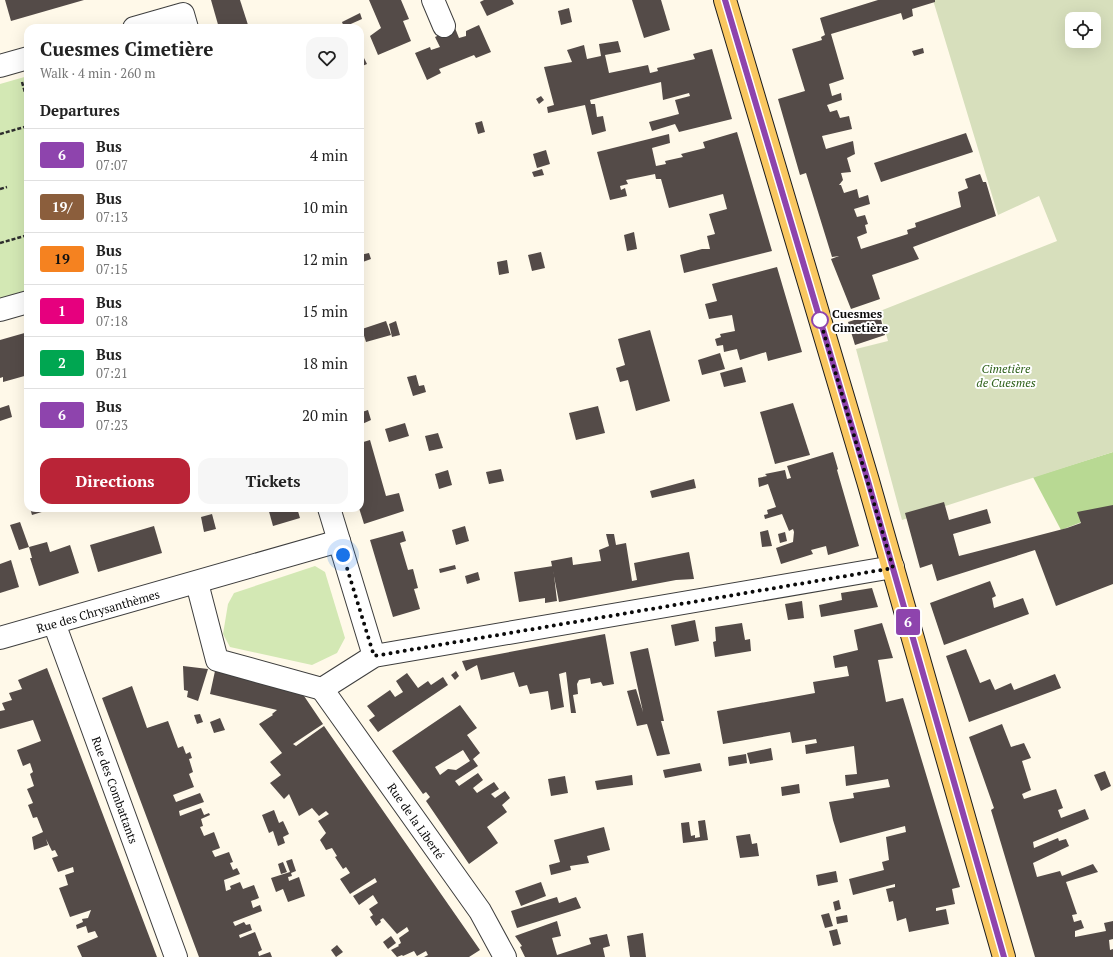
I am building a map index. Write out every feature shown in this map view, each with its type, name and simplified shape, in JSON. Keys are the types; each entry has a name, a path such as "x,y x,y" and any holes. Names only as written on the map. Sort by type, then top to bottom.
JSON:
{"main road":[{"path":"725,0 893,568 1004,957"}],"street":[{"path":"433,0 444,26"},
{"path":"148,24 183,14 186,24"},
{"path":"0,66 24,59"},
{"path":"0,310 24,303"},
{"path":"330,512 374,656"},
{"name":"Rue des Chrysanthèmes","path":"0,638 197,583 339,541"},
{"path":"197,583 217,660 322,689 374,656 893,568"},
{"name":"Rue des Combattants","path":"54,623 176,957"},
{"name":"Rue de la Liberté","path":"322,689 480,911 505,957"}],"path":[{"path":"0,134 24,127"},
{"path":"0,189 7,187"},
{"path":"0,243 24,236"}],"green space":[{"name":"Cimetière de Cuesmes","path":"933,0 1113,0 1113,452 902,520 856,349 888,341 880,311 1057,241 1039,196 998,215"},
{"path":"24,77 24,291 0,298 0,84"},
{"path":"1113,452 1113,510 1061,530 1033,477"},
{"path":"315,566 325,572 345,638 337,653 312,665 230,647 223,634 228,604 234,593"}],"building":[{"path":"5,0 84,0 11,21"},
{"path":"211,0 240,0 248,24 218,24"},
{"path":"369,0 401,0 409,19 403,21 411,41 378,55 370,36 381,28"},
{"path":"484,0 512,0 514,4 487,16 480,2"},
{"path":"632,0 661,0 670,30 644,38"},
{"path":"878,0 935,0 935,2 912,9 913,16 903,20 901,13 831,34 844,79 829,84 832,96 841,93 842,100 827,105 830,112 837,110 840,118 849,116 852,129 822,136 826,149 853,141 855,154 847,158 851,172 841,173 843,180 839,185 841,185 844,193 857,189 859,198 868,195 870,204 854,209 857,217 865,215 868,224 865,225 867,233 857,237 861,249 908,234 907,230 916,227 915,223 961,207 958,192 968,188 965,179 980,174 983,182 986,182 996,216 913,247 919,259 872,275 880,299 851,309 831,259 839,256 832,257 806,173 800,175 778,99 805,91 792,49 822,40 821,37 825,35 820,18"},
{"path":"569,8 572,22 561,25 558,11"},
{"path":"360,13 362,19 351,24 343,24 342,22"},
{"path":"479,25 491,52 476,58 474,55 439,69 441,73 427,80 415,53 430,47 431,50 440,47 435,37 455,28 459,38 466,36 466,31"},
{"path":"618,41 621,52 605,55 609,73 648,65 650,73 658,71 657,68 695,59 693,54 712,49 732,119 679,132 675,124 652,131 649,122 679,114 675,100 690,96 689,93 663,100 661,82 590,100 591,104 595,104 597,117 603,116 606,131 592,135 585,105 548,113 547,107 554,105 544,67 572,62 567,50 584,45 587,59 601,56 599,44"},
{"path":"923,48 924,53 914,56 912,51"},
{"path":"364,58 367,64 364,65"},
{"path":"541,96 544,100 539,104 536,99"},
{"path":"482,121 485,132 478,134 475,123"},
{"path":"737,132 772,251 684,273 680,255 702,249 710,249 707,236 715,234 709,214 727,209 723,194 669,208 661,179 656,179 655,174 626,180 628,184 620,186 621,190 625,188 627,196 610,200 597,152 669,134 670,143 652,148 656,166 666,164 665,161 683,157 681,154 705,148 703,142"},
{"path":"966,133 973,152 881,182 874,163"},
{"path":"546,150 550,164 537,168 533,154"},
{"path":"542,169 544,175 534,177 532,172"},
{"path":"634,232 637,249 627,251 624,235"},
{"path":"541,252 545,268 532,271 528,255"},
{"path":"369,253 371,259 364,262 364,254"},
{"path":"507,260 509,273 499,275 497,262"},
{"path":"777,267 802,352 768,361 766,352 740,360 737,349 724,352 723,345 717,346 715,339 721,337 720,334 735,331 732,315 709,319 705,304 717,301 712,284"},
{"path":"879,312 885,335 855,345 848,322"},
{"path":"386,321 391,335 366,342 364,328"},
{"path":"396,321 400,335 392,337 389,324"},
{"path":"650,330 670,401 636,411 628,380 620,382 616,368 625,365 618,339"},
{"path":"24,333 24,376 3,382 3,377 0,378 0,340"},
{"path":"720,353 725,369 702,375 698,360"},
{"path":"742,367 746,382 724,387 720,373"},
{"path":"416,375 419,386 424,385 426,392 413,396 407,377"},
{"path":"793,403 810,455 775,464 760,412"},
{"path":"9,405 12,417 0,421 0,408"},
{"path":"598,406 605,433 576,440 569,413"},
{"path":"368,410 371,420 364,423 364,411"},
{"path":"405,423 409,436 389,442 385,429"},
{"path":"438,433 443,448 429,451 425,436"},
{"path":"370,440 386,496 399,493 404,511 364,524 360,512 364,512 364,442"},
{"path":"833,452 859,546 828,555 826,546 811,550 813,554 781,564 776,548 793,542 794,532 793,529 789,531 782,514 765,519 764,515 768,514 767,510 776,507 768,484 759,487 758,478 767,476 765,474 785,470 787,479 791,478 787,466"},
{"path":"501,469 504,481 489,484 486,472"},
{"path":"448,470 452,485 439,489 435,474"},
{"path":"694,479 696,488 652,498 650,491"},
{"path":"944,502 949,520 987,509 991,523 953,534 959,556 1067,528 1081,523 1077,512 1113,505 1113,584 1056,606 1035,550 937,581 932,564 920,568 905,513"},
{"path":"31,512 42,512 32,515"},
{"path":"269,512 298,512 300,518 273,526"},
{"path":"212,514 216,529 204,532 201,517"},
{"path":"20,522 29,547 19,550 10,525"},
{"path":"154,526 162,553 98,572 90,545"},
{"path":"465,526 469,541 456,545 452,530"},
{"path":"768,530 772,546 762,547 760,532"},
{"path":"403,531 406,541 400,543 408,570 413,569 418,588 414,589 420,609 393,617 370,540"},
{"path":"785,532 787,541 780,543 778,534"},
{"path":"606,534 614,534 616,545 626,543 632,581 637,580 634,563 689,552 694,579 676,580 559,602 551,561 572,557 573,565 601,561 599,550 609,546"},
{"path":"47,542 50,552 70,545 79,573 39,586 30,558 32,558 29,547"},
{"path":"11,560 19,587 0,593 0,564"},
{"path":"455,565 456,569 440,573 439,569"},
{"path":"553,566 557,601 545,603 545,598 519,602 514,572"},
{"path":"478,572 480,580 467,584 465,576"},
{"path":"990,581 996,596 992,598 994,608 1023,598 1029,614 944,645 930,603"},
{"path":"872,588 878,607 821,617 819,605 842,600 841,593"},
{"path":"802,601 804,618 788,620 785,604"},
{"path":"695,620 699,641 675,646 671,625"},
{"path":"742,623 745,640 750,639 751,651 715,657 713,642 716,641 715,627"},
{"path":"882,623 893,658 878,660 886,702 903,698 960,887 952,889 955,904 936,908 936,911 946,909 949,924 909,932 906,918 897,921 893,901 889,902 886,889 895,887 895,884 853,895 849,879 884,870 882,862 889,860 886,837 906,832 905,826 840,843 829,802 854,798 853,793 890,787 888,779 846,786 845,775 857,774 854,746 806,754 805,745 817,743 816,739 792,743 790,732 723,744 717,711 815,693 813,682 849,676 847,666 835,668 833,656 858,650 854,630"},
{"path":"605,634 614,684 603,686 601,682 591,684 590,678 579,680 577,684 578,694 573,695 576,713 571,713 566,672 559,674 564,707 551,710 548,691 530,694 527,685 519,687 514,672 481,680 477,665 466,671 462,661"},
{"path":"648,648 664,721 661,721 670,754 657,756 647,724 637,726 627,691 636,689 643,712 630,652"},
{"path":"966,649 980,683 990,679 995,690 1011,683 1014,690 1055,674 1061,688 969,722 946,656"},
{"path":"183,666 208,669 198,701 187,697 188,691 184,690"},
{"path":"47,668 157,957 82,957 77,946 98,937 95,931 88,933 86,926 77,929 76,925 83,922 82,919 88,918 91,910 70,917 59,888 68,885 65,875 74,872 73,867 58,872 52,858 58,856 55,850 52,851 46,839 48,845 34,850 32,837 43,832 37,817 33,818 28,805 33,803 27,789 34,786 30,774 33,772 30,763 23,766 17,750 41,741 33,720 0,729 0,711 5,710 2,703 12,700 9,693 22,689 18,680"},
{"path":"215,671 302,693 323,724 293,744 296,746 324,726 480,950 469,957 424,957 428,955 426,951 417,956 414,951 397,957 391,950 399,946 398,945 401,943 399,938 409,931 407,927 397,934 383,918 376,926 370,917 373,915 369,909 378,903 373,895 359,905 353,896 377,882 375,878 350,894 340,879 350,873 346,867 343,869 335,857 337,856 332,848 326,850 320,840 326,833 318,821 329,814 326,811 319,816 312,808 299,816 289,794 284,799 270,783 281,775 270,762 282,753 259,724 273,715 272,714 277,710 210,694"},
{"path":"456,671 459,676 455,680 451,675"},
{"path":"407,673 418,688 428,681 431,685 443,677 448,685 378,732 369,720 375,716 367,706 390,690 395,697 403,692 396,681"},
{"path":"132,686 147,728 168,721 178,748 183,746 186,754 190,752 192,758 189,759 193,772 189,774 194,787 173,795 176,802 200,793 204,802 179,811 180,816 201,808 204,815 209,813 210,815 201,819 203,826 200,827 204,836 214,832 220,848 212,851 215,857 229,852 233,862 230,863 233,870 237,868 240,874 224,880 226,891 231,889 230,886 240,882 243,889 254,885 259,898 251,901 253,908 260,905 262,911 233,922 235,926 244,922 246,925 250,924 252,930 239,935 240,938 255,932 262,950 258,952 259,956 270,952 272,957 199,957 102,698"},
{"path":"460,705 477,728 467,735 480,753 473,759 478,766 455,781 459,786 478,773 483,780 473,788 477,793 494,782 499,789 491,794 495,798 505,791 510,798 502,805 507,812 487,827 498,843 469,864 426,801 430,797 426,792 423,794 392,751","holes":["463,750 470,761 456,770 448,769 440,775 435,767"]},
{"path":"200,714 203,722 197,724 194,715"},
{"path":"220,718 225,730 214,733 210,722"},
{"path":"1002,724 1011,747 1024,743 1031,758 1022,761 1031,790 1022,794 1024,799 1056,789 1063,808 1058,810 1061,818 1085,809 1089,819 1033,842 1034,848 1058,838 1059,841 1066,839 1069,846 1033,863 1037,877 1060,871 1062,876 1093,864 1098,872 1066,882 1077,914 1072,915 1074,922 1081,920 1084,928 1075,931 1075,937 1106,931 1104,923 1113,921 1113,939 1109,940 1110,950 1113,949 1113,957 1035,957 991,810 994,808 969,737"},
{"path":"771,748 773,760 750,764 747,753"},
{"path":"746,754 747,763 729,766 728,757"},
{"path":"700,763 702,771 665,778 663,770"},
{"path":"1105,771 1111,786 1101,791 1094,775"},
{"path":"632,775 633,785 597,790 595,781"},
{"path":"565,776 568,793 551,796 548,779"},
{"path":"799,784 800,793 782,796 781,787"},
{"path":"274,810 279,823 283,821 289,834 283,837 285,843 278,846 273,831 269,833 262,815"},
{"path":"705,820 708,840 683,843 681,823 689,822 691,836 695,835 695,838 700,837 698,821"},
{"path":"604,827 610,850 587,856 589,863 570,866 571,870 551,875 549,865 560,862 554,840"},
{"path":"750,834 752,844 757,843 759,856 740,858 736,836"},
{"path":"292,859 296,871 291,873 292,876 288,877 289,881 299,877 305,896 288,902 283,889 276,892 271,878 290,872 286,861"},
{"path":"283,862 287,872 281,874 278,864"},
{"path":"836,871 838,882 818,886 816,875"},
{"path":"541,882 546,896 521,906 515,891"},
{"path":"557,897 559,903 576,897 581,908 517,928 511,911"},
{"path":"839,900 841,909 835,911 833,902"},
{"path":"829,913 833,926 825,928 821,915"},
{"path":"847,915 848,922 837,924 836,917"},
{"path":"557,921 561,936 552,938 557,955 591,944 589,938 607,934 610,946 603,948 605,957 525,957 520,947 522,946 515,936"},
{"path":"837,929 841,944 833,946 829,931"},
{"path":"643,933 646,957 630,957 627,936"},
{"path":"391,936 396,943 388,949 383,942"},
{"path":"337,945 343,952 336,957 331,950"}],"bus line":[{"name":"6","path":"725,0 868,481 1004,957"}],"place":[{"name":"Cuesmes Cimetière","path":"820,320"}],"route":[{"path":"343,555 374,656 893,568 820,320"}]}
